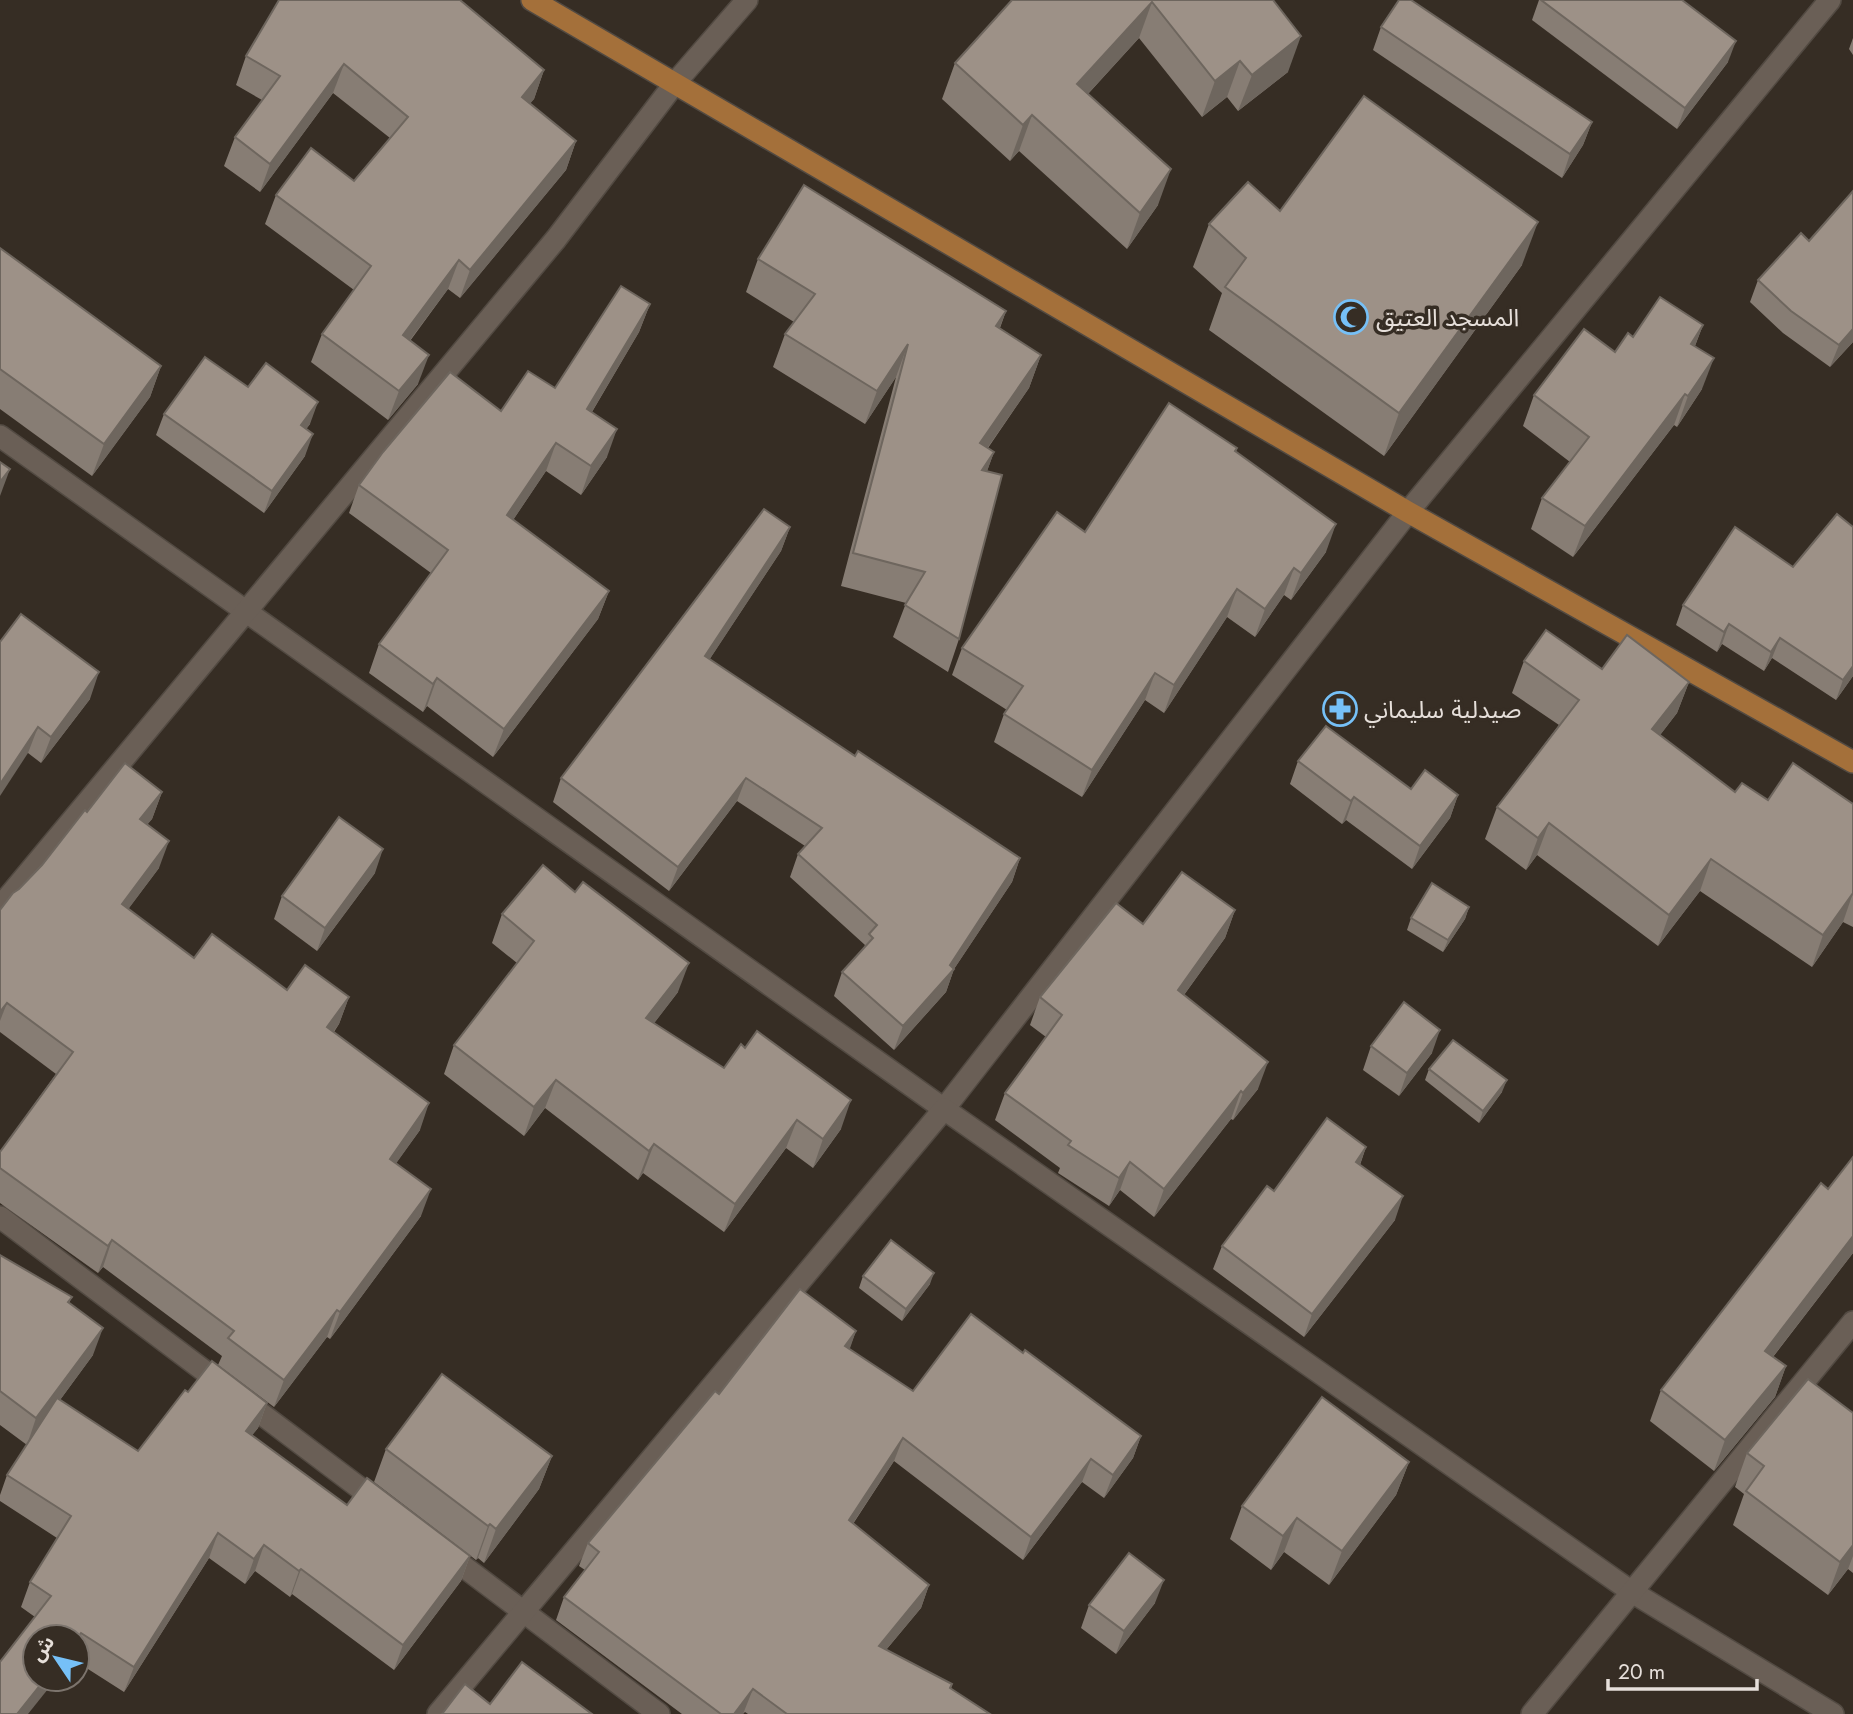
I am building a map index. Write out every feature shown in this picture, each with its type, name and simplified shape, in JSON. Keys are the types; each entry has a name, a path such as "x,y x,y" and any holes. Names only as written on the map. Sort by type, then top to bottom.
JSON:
{"main road":[{"path":"532,0 1408,512 1853,762"}],"street":[{"path":"0,907 556,239 675,83 747,0"},
{"path":"438,1714 944,1109 1408,512 1830,0"},
{"path":"0,436 944,1109 1632,1592 1833,1714"},
{"path":"0,1217 401,1519"},
{"path":"1532,1714 1853,1322"},
{"path":"423,1536 659,1714"}],"building":[{"path":"279,0 460,0 544,70 522,97 576,141 470,270 459,260 403,335 429,355 399,391 322,334 371,266 276,195 311,148 354,181 408,117 344,64 270,164 235,137 280,76 246,56"},
{"path":"1012,0 1273,0 1301,36 1252,75 1240,61 1215,81 1152,2 1077,84 1171,169 1140,213 1032,115 1023,125 955,63"},
{"path":"1399,0 1411,0 1592,122 1570,154 1381,27"},
{"path":"1541,0 1682,0 1736,41 1685,108"},
{"path":"1364,96 1538,222 1399,413 1225,287 1246,258 1209,224 1248,182 1280,211"},
{"path":"804,185 1006,311 996,326 1041,355 980,443 994,452 982,470 1002,475 959,639 905,605 925,572 853,553 908,344 877,391 785,334 815,294 758,259"},
{"path":"1853,191 1853,329 1839,345 1791,311 1758,280 1801,233 1809,241"},
{"path":"0,248 161,366 104,444 0,369"},
{"path":"621,286 650,304 587,409 617,429 591,466 556,443 507,515 609,591 504,729 437,678 433,684 379,644 448,550 359,485 450,372 501,411 528,371 555,388"},
{"path":"1660,297 1703,325 1691,344 1714,358 1688,396 1685,394 1585,526 1542,498 1589,437 1534,395 1584,329 1615,352 1628,333 1633,337"},
{"path":"205,357 248,387 266,363 318,402 301,425 313,434 272,491 164,414"},
{"path":"1169,403 1237,448 1235,451 1336,524 1301,573 1294,568 1265,609 1237,589 1174,685 1155,673 1092,770 1004,714 1023,686 962,648 1057,512 1085,532"},
{"path":"0,462 10,469 0,482"},
{"path":"764,509 790,527 705,656 855,756 858,751 1020,858 950,965 954,969 903,1026 842,972 873,938 869,934 877,925 798,854 822,828 746,778 678,867 561,778"},
{"path":"1837,514 1853,527 1853,666 1843,680 1780,638 1771,652 1729,624 1724,632 1683,605 1735,527 1793,567"},
{"path":"21,614 99,672 51,737 38,727 0,784 0,642"},
{"path":"1546,630 1602,669 1627,635 1689,682 1652,729 1735,792 1742,783 1768,800 1793,763 1853,804 1853,893 1823,935 1711,859 1669,915 1549,823 1538,838 1497,807 1579,700 1524,661"},
{"path":"1326,726 1411,789 1425,770 1458,795 1420,846 1354,797 1351,801 1298,761"},
{"path":"125,763 162,792 140,819 169,841 122,904 194,958 212,934 287,990 305,965 349,997 327,1027 429,1103 390,1159 431,1189 340,1312 337,1310 284,1380 228,1338 234,1331 112,1240 108,1246 0,1168 0,1152 73,1052 7,1003 0,1012 0,910 42,865"},
{"path":"339,817 383,849 325,928 282,896"},
{"path":"543,865 575,892 583,882 689,963 646,1018 724,1068 741,1044 745,1048 757,1031 851,1100 823,1139 797,1120 735,1204 654,1144 649,1151 556,1080 534,1107 454,1045 534,941 502,914"},
{"path":"1182,872 1235,910 1178,990 1268,1062 1243,1093 1241,1091 1164,1189 1130,1162 1119,1178 1068,1145 1071,1141 1005,1093 1062,1015 1040,997 1116,903 1143,924"},
{"path":"1432,883 1469,907 1448,940 1411,918"},
{"path":"1404,1002 1440,1030 1407,1073 1371,1046"},
{"path":"1453,1040 1507,1080 1483,1111 1429,1069"},
{"path":"1327,1118 1366,1147 1356,1162 1403,1196 1312,1314 1222,1246 1267,1186 1274,1191"},
{"path":"1853,1157 1853,1236 1765,1351 1786,1366 1725,1440 1661,1390 1821,1183 1828,1189"},
{"path":"891,1240 934,1273 906,1309 863,1276"},
{"path":"0,1255 72,1297 68,1302 103,1328 36,1418 0,1391"},
{"path":"800,1289 856,1331 845,1346 913,1391 971,1314 1023,1353 1025,1350 1141,1436 1113,1475 1091,1459 1031,1537 903,1438 849,1520 929,1585 879,1646 952,1684 950,1688 990,1714 787,1714 753,1689 734,1714 721,1714 564,1597 599,1552 588,1543 715,1391 719,1394"},
{"path":"212,1361 267,1403 246,1431 347,1505 367,1478 470,1556 403,1645 301,1569 299,1571 264,1545 254,1559 218,1533 134,1667 91,1639 91,1623 30,1623 51,1596 30,1582 71,1516 7,1475 57,1398 138,1451 185,1390 188,1392"},
{"path":"442,1374 552,1456 496,1529 490,1524 488,1526 386,1449"},
{"path":"1808,1379 1853,1413 1853,1545 1840,1562 1746,1491 1764,1466 1747,1453"},
{"path":"1322,1397 1409,1462 1342,1551 1297,1518 1283,1536 1242,1506"},
{"path":"1129,1553 1164,1580 1124,1631 1089,1605"},
{"path":"21,1635 21,1693 34,1693 17,1714 0,1714 0,1662"},
{"path":"522,1662 592,1714 442,1714 465,1684 490,1704"}],"place":[{"name":"المسجد العتيق","path":"1351,317"},
{"name":"صيدلية سليماني","path":"1340,709"}]}
